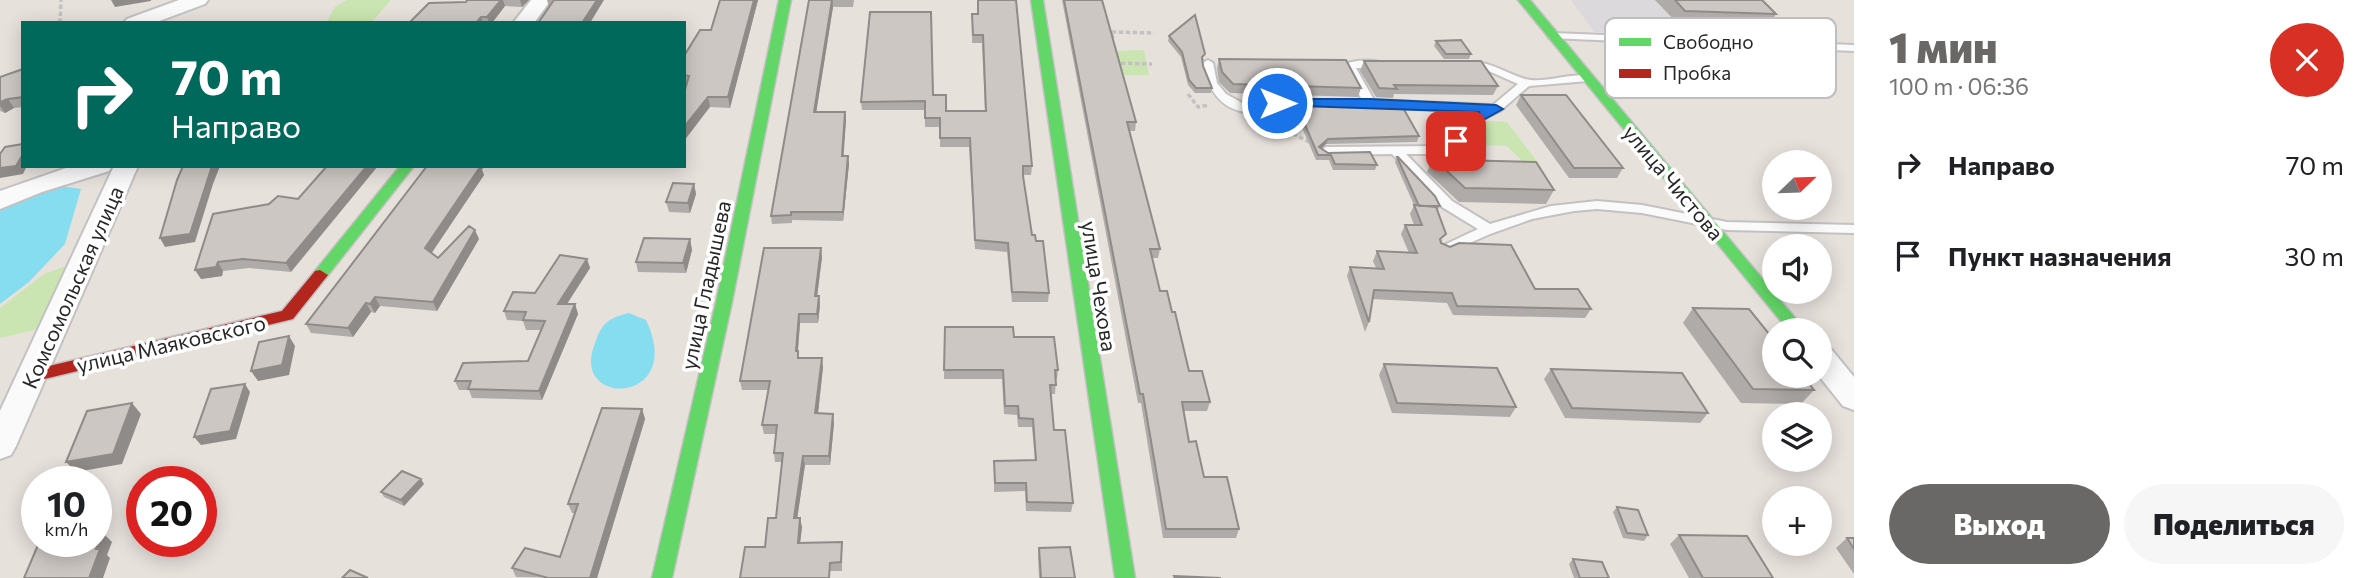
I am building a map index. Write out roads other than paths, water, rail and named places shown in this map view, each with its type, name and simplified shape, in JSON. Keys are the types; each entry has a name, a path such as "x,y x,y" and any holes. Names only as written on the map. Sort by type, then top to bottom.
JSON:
{"street":[{"path":"140,21 200,0"},
{"path":"192,21 200,0"},
{"path":"525,21 541,0"},
{"name":"улица Гладышева","path":"662,578 724,302 785,0"},
{"name":"улица Чехова","path":"1037,0 1125,578"},
{"name":"улица Чистова","path":"1524,0 1787,318"},
{"path":"0,201 33,186 93,168"},
{"name":"Комсомольская улица","path":"0,446 125,168"},
{"name":"улица Маяковского","path":"32,376 287,315 405,168"},
{"path":"1832,371 1854,398"}],"lane":[{"path":"1553,36 1605,38"},
{"path":"1836,47 1854,48"},
{"path":"1208,63 1212,83 1222,96 1241,108 1277,103 1370,103 1496,109"},
{"path":"1370,103 1349,65 1390,65"},
{"path":"1457,65 1484,65 1525,83 1588,79"},
{"path":"1326,151 1397,152 1449,147 1473,120 1496,109 1525,83"},
{"path":"1397,152 1447,204 1486,228"},
{"path":"1445,250 1486,228 1573,207 1618,206 1668,213 1709,224 1854,229"}],"water":[{"path":"54,185 81,189 65,244 29,282 0,304 0,209"},
{"path":"629,313 646,320 654,348 652,369 641,382 626,388 610,387 597,379 591,364 595,343 607,322"}]}
